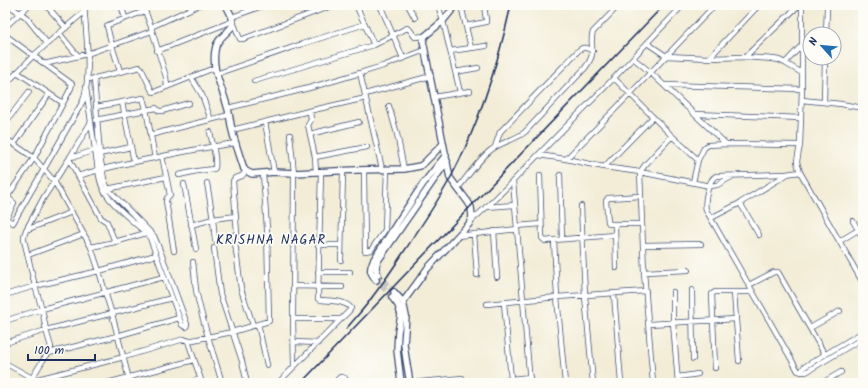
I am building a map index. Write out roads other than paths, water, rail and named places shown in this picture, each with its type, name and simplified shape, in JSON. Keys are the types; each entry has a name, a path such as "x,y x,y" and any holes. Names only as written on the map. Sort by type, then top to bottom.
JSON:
{"street":[{"path":"8,5 26,17 47,43"},
{"path":"5,27 29,5"},
{"path":"46,5 66,28"},
{"path":"5,35 72,84 34,158 6,196 14,203 5,219 12,223 83,101 87,79 84,5"},
{"path":"120,5 126,18"},
{"path":"143,5 166,77 167,86"},
{"path":"44,64 87,54 112,46 151,29 198,5"},
{"path":"226,5 240,38 243,39 334,5"},
{"path":"157,50 233,21 265,5"},
{"path":"356,5 374,45"},
{"path":"380,5 403,58"},
{"path":"408,5 415,18"},
{"path":"438,5 460,92"},
{"path":"456,5 443,21 425,36 423,41 450,178 471,207 471,221"},
{"path":"461,5 471,48"},
{"path":"466,26 486,22 484,5"},
{"path":"458,188 484,156 495,147 525,132 585,68 592,57 591,36 593,32 619,5"},
{"path":"401,383 397,350 401,303 427,269 471,221 513,181 634,58 683,5"},
{"path":"566,159 715,5"},
{"path":"709,58 759,5"},
{"path":"802,5 802,26"},
{"path":"745,57 796,6 802,12"},
{"path":"826,8 826,26"},
{"path":"5,85 33,56 84,11"},
{"path":"120,71 107,26 145,11"},
{"path":"233,21 232,27 217,44 215,52 215,71 228,108 232,130 246,172 252,174 274,172 294,173 404,169 420,166 443,144"},
{"path":"87,79 140,67 153,92 191,77 215,71 365,24"},
{"path":"254,81 374,45 408,28 415,36 425,36"},
{"path":"59,33 78,56"},
{"path":"647,43 666,56 776,59 802,73"},
{"path":"785,63 802,44"},
{"path":"450,51 486,46"},
{"path":"495,147 500,132 579,50 586,47 592,51"},
{"path":"228,108 294,92 360,73 425,50"},
{"path":"634,58 726,144"},
{"path":"802,66 802,100 800,145 797,161 798,166 840,242 861,274 863,283"},
{"path":"824,102 825,66"},
{"path":"455,72 478,68"},
{"path":"17,72 63,103"},
{"path":"360,73 385,169 385,230 371,250 365,251 364,170"},
{"path":"232,130 365,96 431,76"},
{"path":"191,77 202,95 211,120"},
{"path":"94,78 96,107 94,121 95,150 100,169"},
{"path":"614,78 652,117 698,160"},
{"path":"664,85 802,89"},
{"path":"86,88 94,121 99,154 101,183 114,203 146,233 152,242 179,318 182,325 186,327 187,324 154,236 106,190"},
{"path":"434,97 470,91"},
{"path":"5,123 29,92"},
{"path":"14,144 49,94"},
{"path":"96,107 142,98 146,109 154,158"},
{"path":"802,100 851,105 863,108"},
{"path":"122,102 134,162"},
{"path":"30,381 49,353 51,347 24,236 54,181 94,121 146,109 156,108 160,112 189,103"},
{"path":"389,106 397,134 404,169"},
{"path":"278,383 349,312 351,308 345,303 341,302 319,300 318,296 319,172 308,125 311,120 310,110"},
{"path":"695,114 801,118"},
{"path":"150,135 229,116"},
{"path":"604,167 652,117"},
{"path":"264,122 274,172"},
{"path":"310,134 359,122"},
{"path":"179,175 215,168 216,165 210,132"},
{"path":"290,135 294,173 294,366"},
{"path":"653,383 644,272 640,172 645,164 672,136"},
{"path":"5,138 34,158 54,181 91,247 112,314 130,383"},
{"path":"78,176 100,169 162,156 236,143"},
{"path":"693,182 698,160 704,148 708,145 800,145"},
{"path":"99,154 131,147"},
{"path":"315,157 367,147"},
{"path":"70,158 95,150"},
{"path":"538,155 640,172 710,186 717,185 734,175"},
{"path":"162,156 170,194 166,198 166,201 174,251"},
{"path":"70,158 101,218 107,222 115,242"},
{"path":"377,277 377,262 447,158"},
{"path":"341,260 343,171"},
{"path":"246,172 240,177 235,178 233,181 238,233 234,235 241,289 256,324 267,365"},
{"path":"800,172 714,177 712,179 707,197 706,210 797,370 806,372 862,336"},
{"path":"5,363 30,381 124,358 184,339 188,341 232,332 267,322 269,319 267,229 263,173"},
{"path":"711,218 740,203 786,174"},
{"path":"540,175 541,224 543,239 554,240 615,235"},
{"path":"560,175 562,239"},
{"path":"106,190 166,176"},
{"path":"513,181 530,383"},
{"path":"207,183 215,240"},
{"path":"184,184 196,249"},
{"path":"641,196 607,199 606,201 609,223 611,225 642,224"},
{"path":"740,203 759,235"},
{"path":"486,207 515,205"},
{"path":"580,206 583,238 585,296 593,383"},
{"path":"26,230 72,212"},
{"path":"191,225 213,219 236,216"},
{"path":"853,221 863,238"},
{"path":"458,236 541,224"},
{"path":"615,225 616,268"},
{"path":"840,242 858,230"},
{"path":"494,232 497,277"},
{"path":"91,247 146,233"},
{"path":"28,255 84,234"},
{"path":"474,234 477,275"},
{"path":"554,240 557,297 566,383"},
{"path":"643,245 701,244"},
{"path":"318,245 341,245"},
{"path":"214,248 220,294 242,361 247,383"},
{"path":"5,295 35,286 99,271 156,254"},
{"path":"193,262 196,289 222,383"},
{"path":"644,272 688,270"},
{"path":"318,272 350,272"},
{"path":"749,285 774,272 778,272 825,355"},
{"path":"5,321 42,309 164,277"},
{"path":"293,286 342,287"},
{"path":"692,290 693,359"},
{"path":"488,304 557,297 646,291"},
{"path":"673,292 673,322 678,383"},
{"path":"715,368 712,294 715,292 752,292"},
{"path":"734,292 739,361"},
{"path":"614,294 621,383"},
{"path":"393,295 401,303 406,316 404,344 410,383 462,378"},
{"path":"5,342 172,298"},
{"path":"504,303 511,380"},
{"path":"810,328 840,310"},
{"path":"49,353 117,336 179,318"},
{"path":"293,319 341,319"},
{"path":"649,324 736,319"},
{"path":"801,372 804,367 862,336"},
{"path":"187,383 201,381 188,341"},
{"path":"294,342 318,343"},
{"path":"107,383 194,360"},
{"path":"822,383 841,372"},
{"path":"678,377 698,374"},
{"path":"334,383 342,377 347,383"},
{"path":"497,383 530,377"},
{"path":"831,378 834,383"}],"tunnel":[{"path":"378,275 394,292"},
{"path":"376,280 392,297"}],"railway":[{"path":"346,329 367,305 426,218 450,179 470,138 486,94 500,50 511,5"},
{"path":"301,383 664,5"}],"district":[{"name":"KRISHNA NAGAR","path":"271,239"}]}
